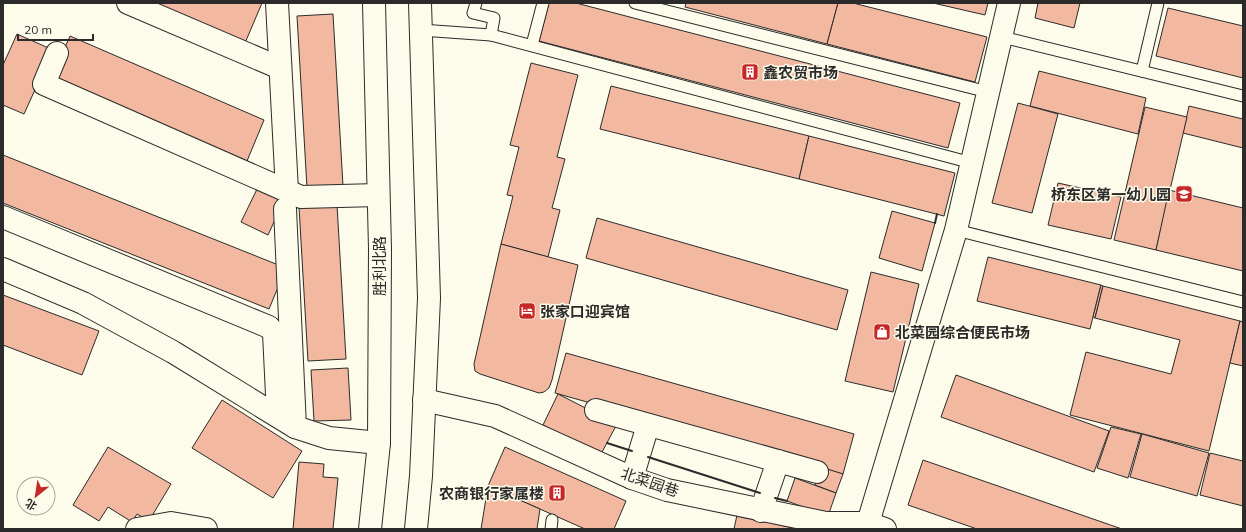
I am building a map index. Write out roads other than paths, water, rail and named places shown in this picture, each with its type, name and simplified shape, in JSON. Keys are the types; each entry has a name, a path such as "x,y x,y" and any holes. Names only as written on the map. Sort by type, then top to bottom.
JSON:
{"main road":[{"path":"128,3 280,68"},
{"path":"277,3 286,200 286,421"},
{"name":"胜利北路","path":"370,529 379,443 378,195 374,3"},
{"path":"416,529 421,476 429,298 420,3"},
{"path":"876,526 956,230 1009,3"},
{"path":"57,53 44,84 286,200 301,197 378,195"},
{"path":"3,217 269,327 274,333 286,421"},
{"path":"3,269 83,303 104,314 173,352 286,421 329,438 379,443"},
{"name":"北菜园巷","path":"424,400 495,416 632,478 667,490 761,511 826,523 876,526"},
{"path":"596,410 817,472"},
{"path":"632,478 648,425"},
{"path":"761,511 778,461"},
{"path":"137,529 172,523 206,529"}],"lane":[{"path":"476,3 473,13 494,18 491,35"},
{"path":"532,45 543,3"},
{"path":"636,3 988,92"},
{"path":"1142,71 1158,3"},
{"path":"421,30 491,35 972,163"},
{"path":"1002,37 1243,96"},
{"path":"956,230 1243,302"}],"place":[{"name":"鑫农贸市场","path":"750,72"},
{"name":"桥东区第一幼儿园","path":"1184,194"},
{"name":"张家口迎宾馆","path":"527,311"},
{"name":"北菜园综合便民市场","path":"882,332"},
{"name":"农商银行家属楼","path":"557,493"}]}
